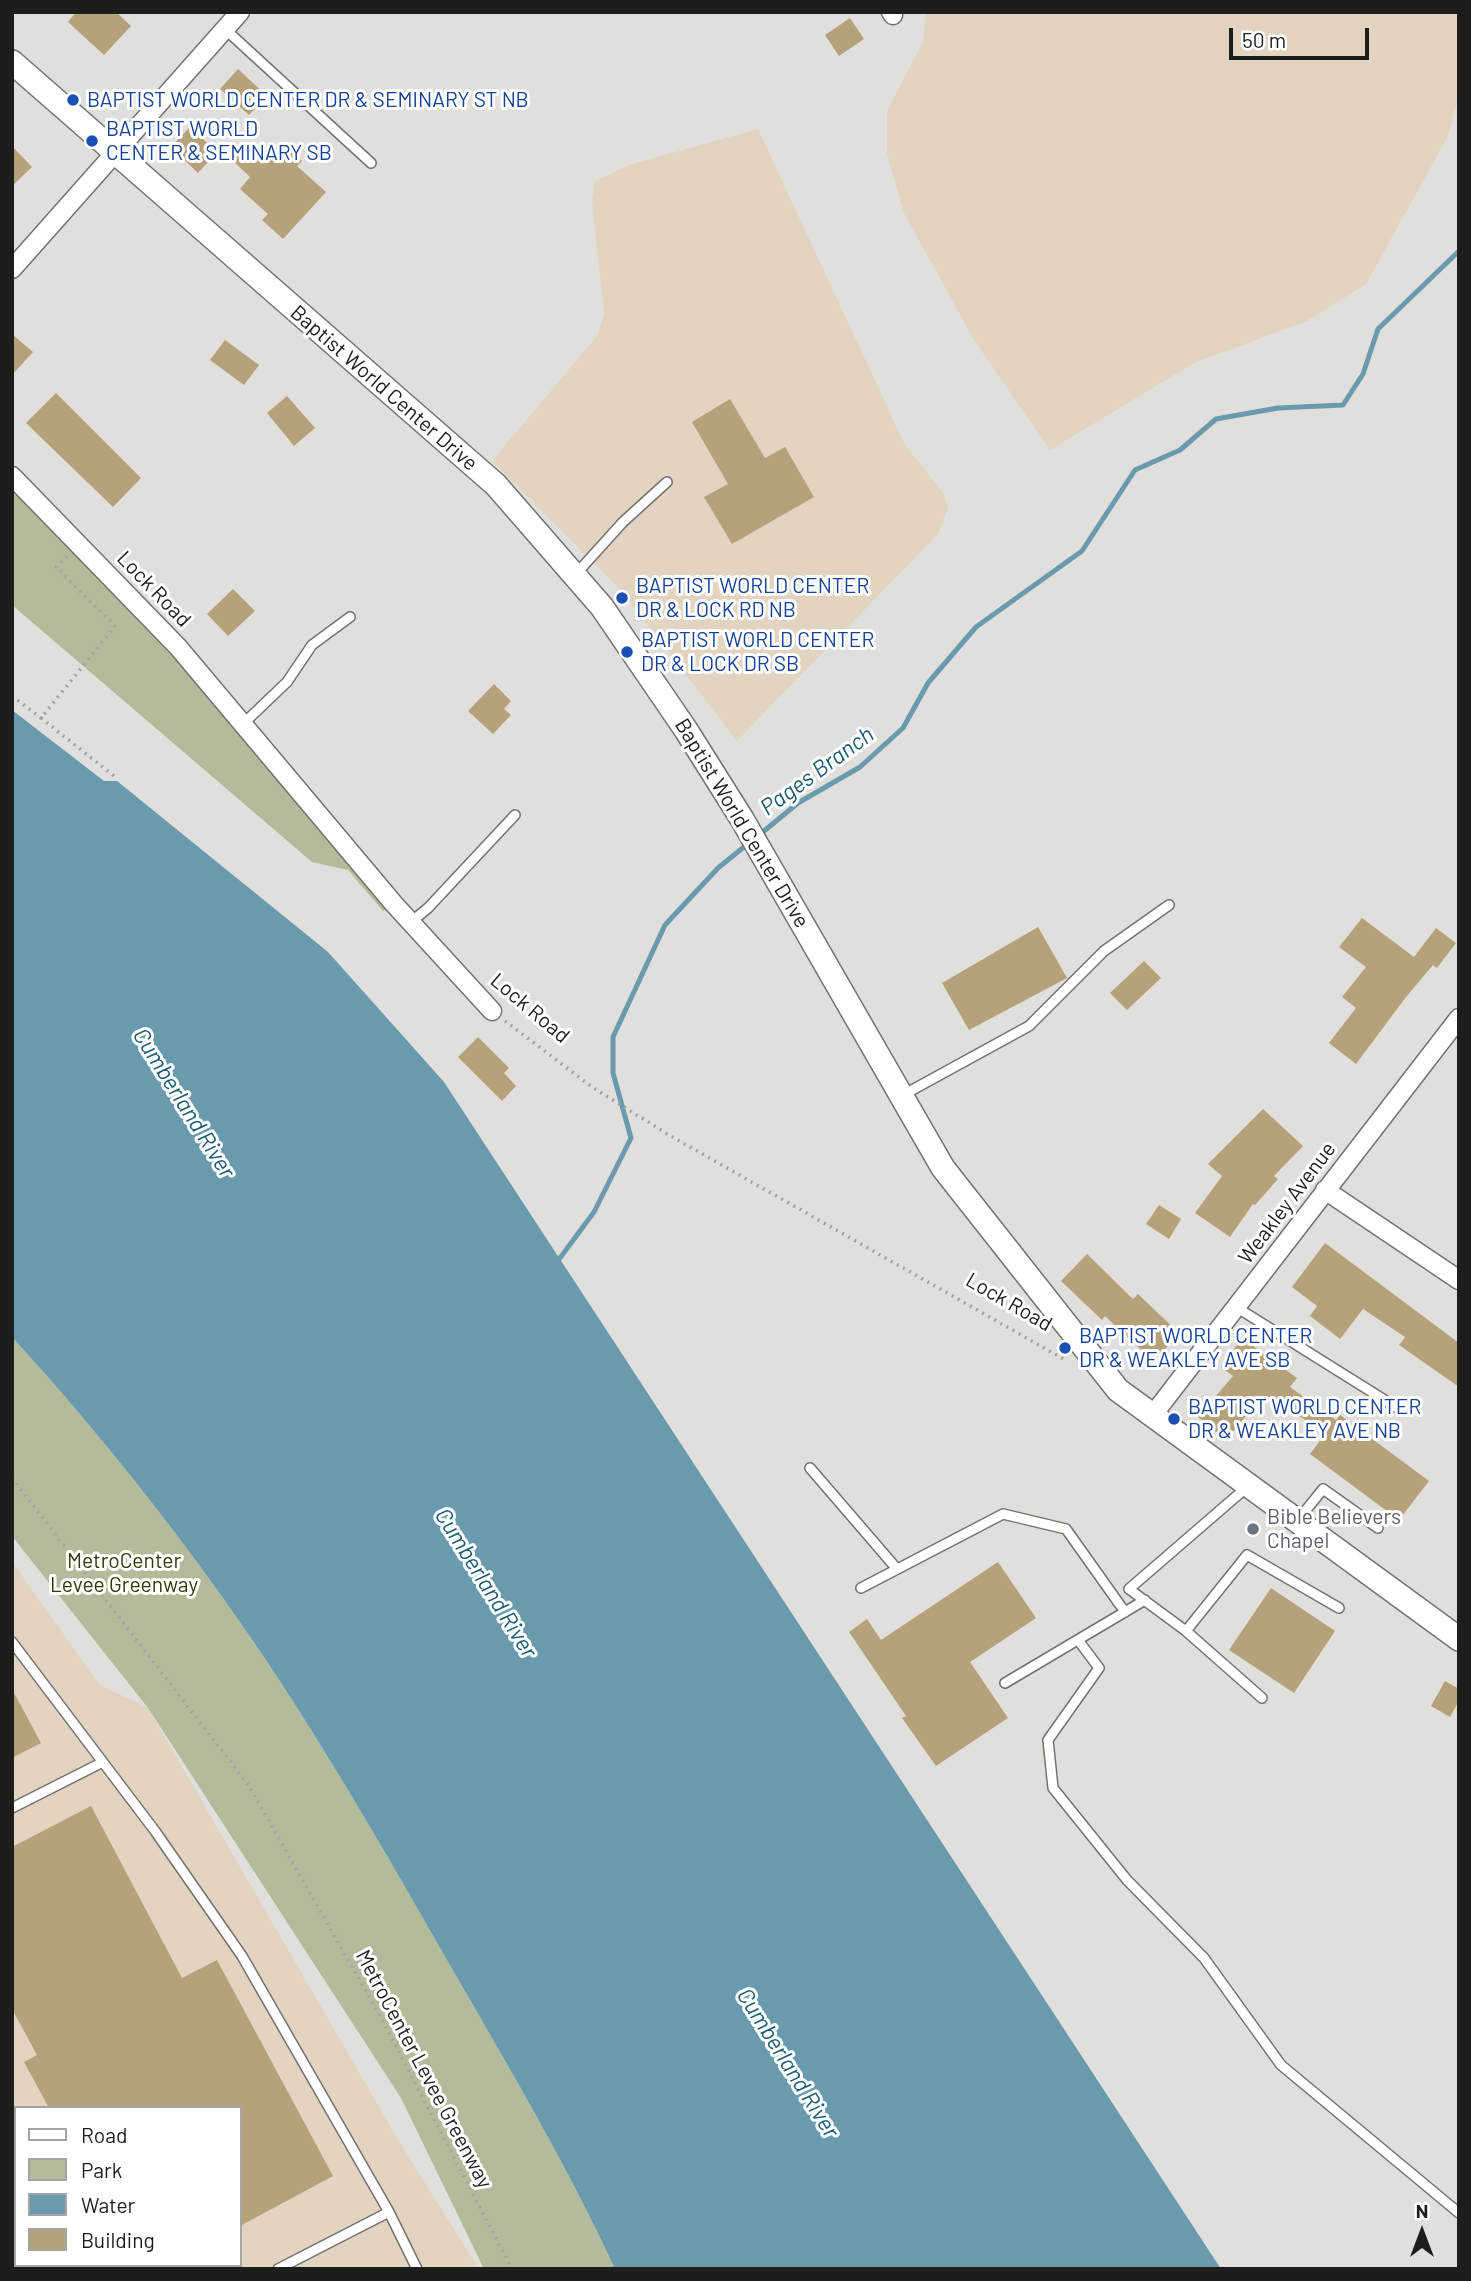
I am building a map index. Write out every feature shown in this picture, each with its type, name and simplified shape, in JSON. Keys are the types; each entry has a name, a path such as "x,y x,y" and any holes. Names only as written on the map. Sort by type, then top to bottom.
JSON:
{"street":[{"path":"12,269 240,12"},
{"name":"Baptist World Center Drive","path":"12,62 496,485 602,607 686,730 837,982 943,1168 1118,1390 1459,1639"},
{"name":"Lock Road","path":"12,476 178,647 411,922 492,1011"},
{"name":"Weakley Avenue","path":"1152,1416 1459,1018"},
{"path":"1325,1190 1459,1280"}],"lane":[{"path":"225,29 371,163"},
{"path":"575,576 623,522 667,482"},
{"path":"243,724 288,681 312,645 350,617"},
{"path":"411,922 428,908 515,814"},
{"path":"903,1095 1029,1026 1104,951 1170,905"},
{"path":"1236,1307 1399,1409"},
{"path":"810,1468 897,1569"},
{"path":"1248,1486 1129,1589 1186,1631 1262,1698"},
{"path":"1297,1521 1323,1489 1378,1528"},
{"path":"861,1588 1003,1514 1066,1529 1125,1612"},
{"path":"1186,1631 1247,1555 1339,1608"},
{"path":"1005,1683 1145,1600"},
{"path":"1078,1640 1099,1668 1048,1740 1053,1788 1127,1880 1204,1958 1281,2064 1459,2213"},
{"path":"12,1642 155,1831 242,1956 389,2212 417,2269"},
{"path":"12,1808 101,1763"},
{"path":"278,2269 389,2212"}],"path":[{"path":"41,718 115,626 56,567 78,544"},
{"path":"12,696 114,776"},
{"name":"Lock Road","path":"492,1011 592,1087 669,1135 1071,1363"},
{"name":"MetroCenter Levee Greenway","path":"12,1478 249,1786 380,2016 512,2269"}],"shaded area":[{"path":"926,12 1459,12 1459,95 1448,136 1366,284 1307,321 1194,363 1050,450 974,340 904,213 887,154 887,111 923,42"},
{"path":"758,129 905,445 944,494 948,508 938,534 737,741 620,589 492,461 597,336 604,315 592,201 595,181 629,165"},
{"path":"12,1562 100,1685 148,1708 400,2143 479,2269 12,2269"}],"green space":[{"path":"12,476 178,647 394,904 383,911 348,870 312,862 12,605"},
{"name":"MetroCenter Levee Greenway","path":"12,1337 146,1495 239,1620 293,1701 364,1817 518,2083 615,2269 484,2269 401,2098 148,1708 12,1536"}],"water":[{"name":"Cumberland River","path":"12,710 104,781 117,781 328,952 444,1082 1221,2269 615,2269 518,2083 364,1817 293,1701 239,1620 146,1495 12,1337"}],"building":[{"path":"76,12 116,12 131,26 104,55 68,22"},
{"path":"850,18 864,39 839,56 825,35"},
{"path":"238,69 267,96 249,115 220,89"},
{"path":"190,127 217,152 198,173 171,147"},
{"path":"281,142 302,161 297,166 326,192 283,239 262,220 268,214 240,189 250,177 232,160 245,147 262,164"},
{"path":"12,146 32,167 12,186"},
{"path":"12,334 33,352 12,375"},
{"path":"225,340 259,365 244,385 210,360"},
{"path":"56,393 141,478 113,507 26,423"},
{"path":"287,396 315,428 294,446 267,413"},
{"path":"730,399 765,458 785,447 814,497 732,544 704,497 728,484 692,422"},
{"path":"233,589 255,611 228,636 207,614"},
{"path":"494,684 511,701 504,709 511,715 493,734 468,711"},
{"path":"1362,918 1414,957 1436,928 1456,943 1437,968 1433,965 1406,997 1356,1064 1329,1043 1356,1008 1342,997 1366,967 1339,947"},
{"path":"1038,927 1067,978 969,1030 942,983"},
{"path":"1144,961 1161,978 1127,1010 1110,993"},
{"path":"478,1037 509,1068 504,1073 516,1086 502,1101 458,1057"},
{"path":"1263,1109 1303,1146 1274,1176 1278,1179 1255,1205 1253,1204 1230,1237 1195,1213 1222,1176 1208,1164"},
{"path":"1159,1205 1181,1219 1169,1239 1146,1224"},
{"path":"1325,1243 1459,1343 1459,1387 1399,1345 1405,1337 1363,1309 1340,1339 1310,1316 1317,1306 1292,1287"},
{"path":"1087,1254 1133,1299 1138,1294 1180,1334 1153,1361 1105,1316 1102,1320 1061,1281"},
{"path":"1242,1338 1297,1378 1290,1387 1336,1420 1340,1415 1429,1481 1399,1520 1310,1454 1325,1434 1279,1402 1276,1407 1262,1397 1226,1440 1198,1417 1233,1376 1221,1367"},
{"path":"998,1562 1036,1618 970,1662 1008,1718 936,1766 902,1718 906,1716 849,1632 867,1619 881,1640"},
{"path":"1271,1588 1335,1631 1294,1693 1229,1650"},
{"path":"1445,1681 1459,1689 1459,1701 1450,1717 1431,1706"},
{"path":"12,1689 41,1743 12,1758"},
{"path":"91,1806 182,1978 217,1960 333,2176 242,2225 242,2106 48,2106 24,2062 37,2055 12,2009 12,1847"}],"waterway":[{"name":"Pages Branch","path":"758,836 798,803 860,767 903,728 928,683 976,627 1082,551 1135,470 1180,450 1216,419 1278,408 1343,405 1363,374 1378,329 1459,251"},
{"name":"Pages Branch","path":"557,1262 594,1212 631,1138 613,1073 613,1037 665,925 718,868 750,842"}],"place":[{"name":"BAPTIST WORLD CENTER DR & SEMINARY ST NB","path":"73,100"},
{"name":"BAPTIST WORLD CENTER & SEMINARY SB","path":"92,141"},
{"name":"BAPTIST WORLD CENTER DR & LOCK RD NB","path":"622,598"},
{"name":"BAPTIST WORLD CENTER DR & LOCK DR SB","path":"627,652"},
{"name":"BAPTIST WORLD CENTER DR & WEAKLEY AVE SB","path":"1065,1348"},
{"name":"BAPTIST WORLD CENTER DR & WEAKLEY AVE NB","path":"1174,1419"},
{"name":"Bible Believers Chapel","path":"1253,1529"}]}
